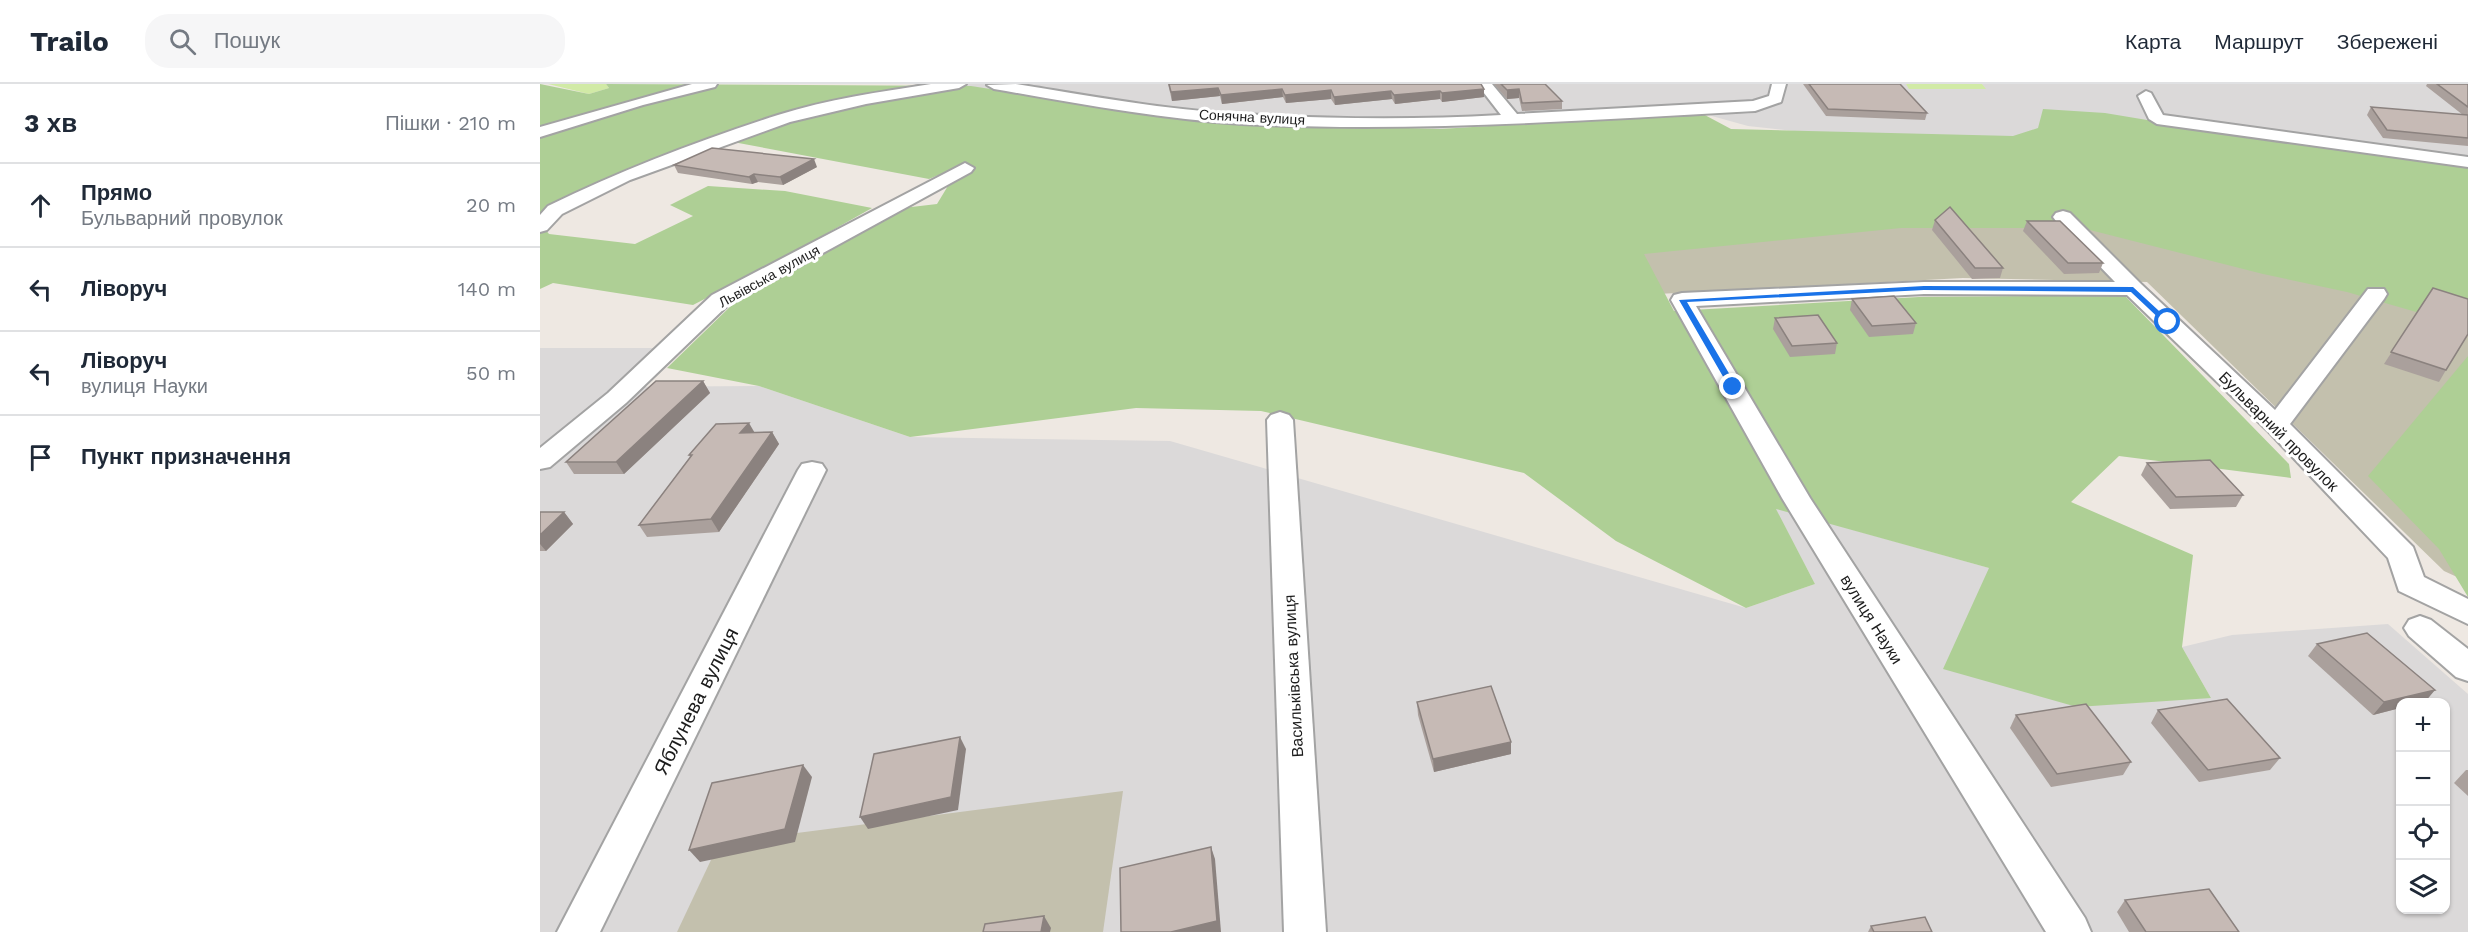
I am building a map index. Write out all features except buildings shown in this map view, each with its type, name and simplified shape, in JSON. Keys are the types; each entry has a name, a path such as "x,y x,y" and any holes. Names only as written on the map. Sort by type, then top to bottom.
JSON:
{"street":[{"path":"540,132 638,102 710,84"},
{"path":"540,226 555,210 624,176 785,118 866,99 959,84"},
{"name":"Сонячна вулиця","path":"994,84 1017,90 1134,108 1241,120 1448,123 1755,106 1776,99 1779,84"},
{"path":"1484,84 1514,120"},
{"path":"2146,96 2157,119 2468,162"},
{"name":"Львівська вулиця","path":"540,461 618,398 720,300 965,168"},
{"name":"Бульварний провулок","path":"2063,217 2133,289 2276,425 2402,554 2410,583 2468,613"},
{"name":"вулиця Науки","path":"2070,932 1796,498 1682,300 1924,288 2133,289"},
{"path":"2276,425 2376,294"},
{"name":"Васильківська вулиця","path":"1280,420 1305,932"},
{"name":"Яблунева вулиця","path":"578,932 812,470"},
{"path":"2420,628 2468,668"}],"shaded area":[{"path":"954,84 1906,84 1910,89 1985,89 1982,84 2468,84 2468,165 2089,146 1960,149 1748,126 1701,113 1440,129 1247,123 1144,113"},
{"path":"1908,218 2109,226 2468,301 2468,582 2444,571 2147,282 1963,278 1639,295 1589,239"},
{"path":"540,348 656,348 612,387 759,386 910,437 1170,441 1746,608 1815,584 1775,508 1989,568 2211,698 2182,647 2232,635 2388,624 2468,694 2468,932 540,932"},
{"path":"1123,791 1103,932 677,932 719,843"}],"green space":[{"path":"540,84 589,94 609,88 606,84 971,86 1144,113 1246,123 1440,129 1701,113 1731,129 2013,136 2038,128 2043,109 2105,113 2468,165 2468,327 2347,292 2263,274 2082,228 1901,228 1644,254 1674,311 1919,297 2124,295 2289,464 2291,478 2119,456 2071,502 2193,555 2182,647 2211,698 2077,707 1943,669 1989,568 1776,509 1815,584 1746,608 1616,541 1524,473 1261,411 1136,408 910,437 759,386 667,368 736,301 903,208 937,204 960,166 929,179 717,139 540,215"},
{"path":"548,84 606,84 609,88 589,94"},
{"path":"1906,84 1982,84 1986,89 1909,89"},
{"path":"708,186 785,191 872,208 693,305 553,283 540,289 540,223 549,234 635,244 693,216 670,205"},
{"path":"2468,356 2468,597 2439,549 2368,476"}],"route":[{"path":"1733,387 1682,300 1924,288 2133,289 2168,322"}]}
